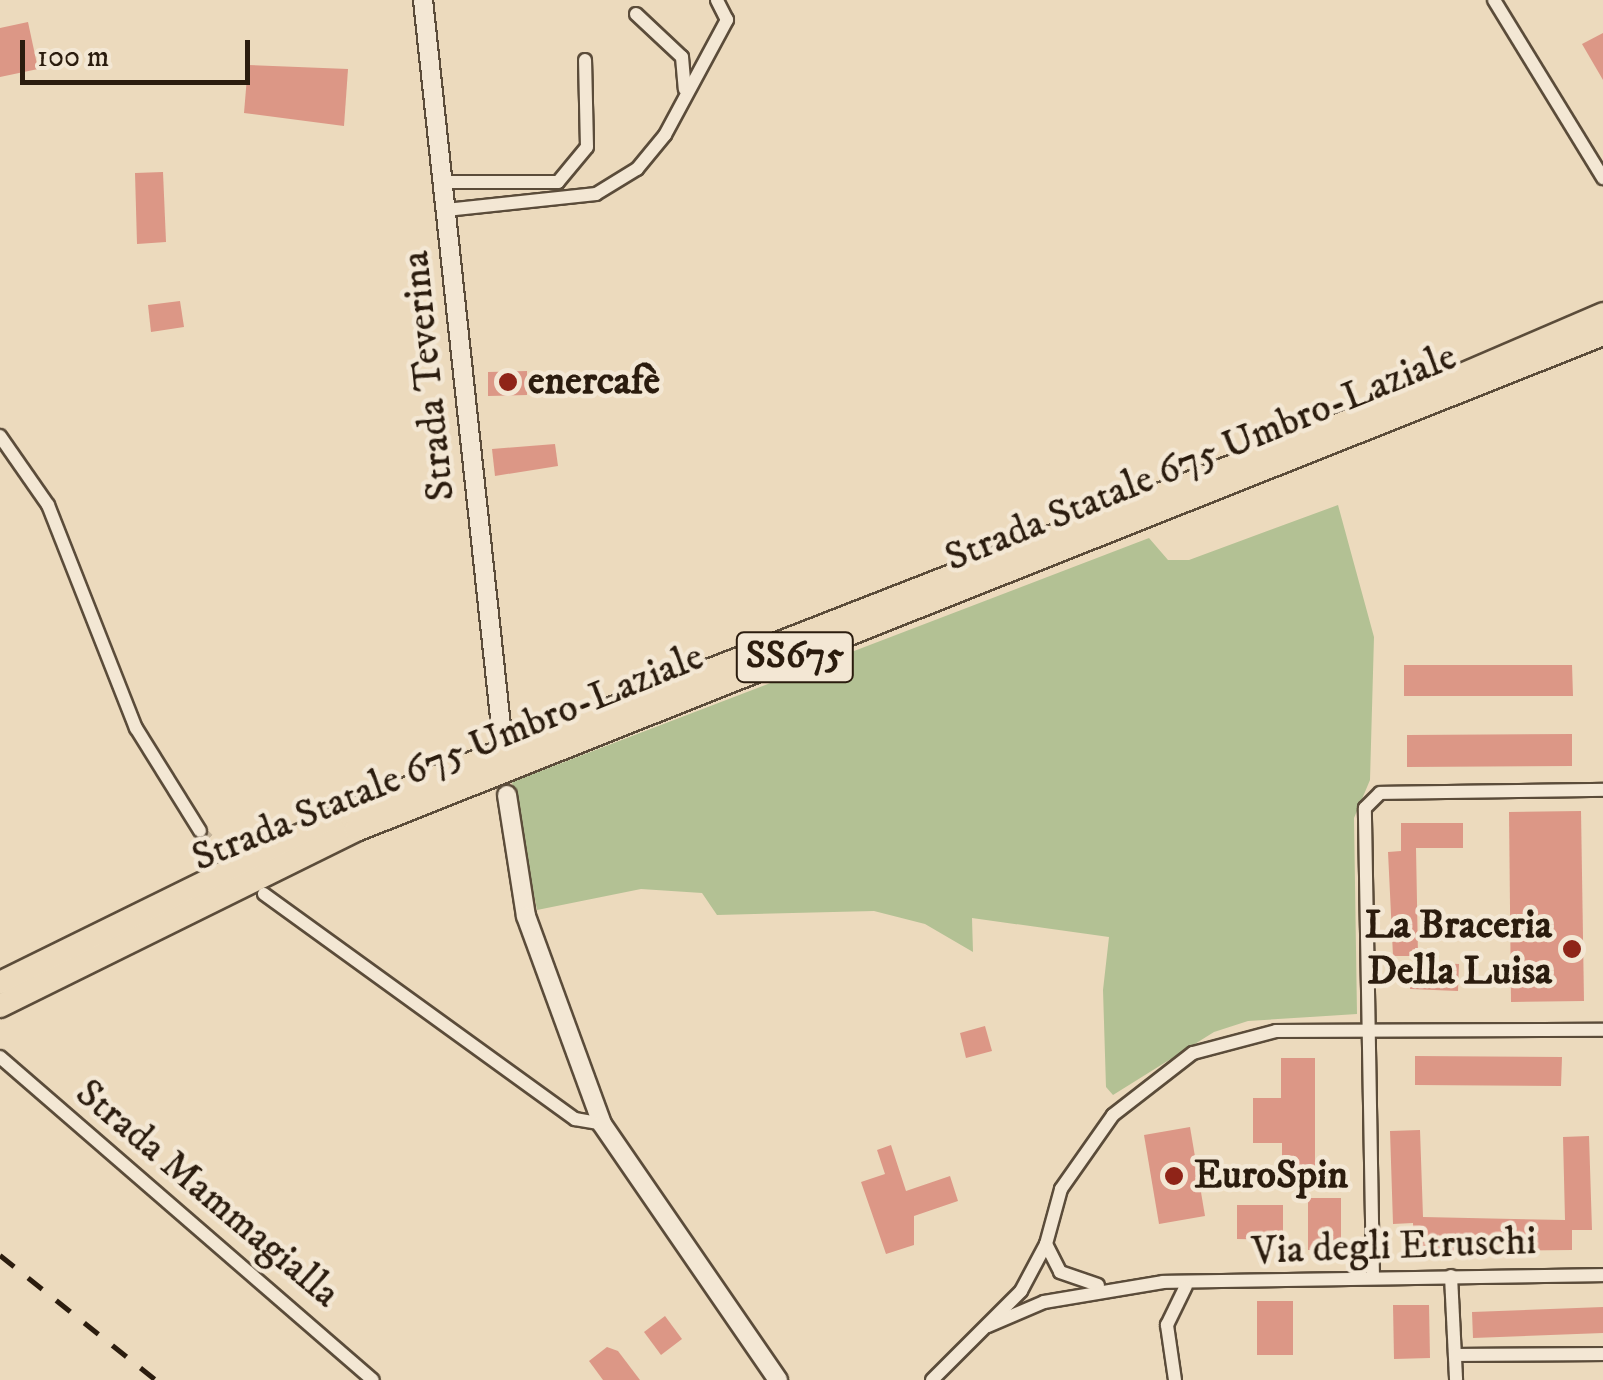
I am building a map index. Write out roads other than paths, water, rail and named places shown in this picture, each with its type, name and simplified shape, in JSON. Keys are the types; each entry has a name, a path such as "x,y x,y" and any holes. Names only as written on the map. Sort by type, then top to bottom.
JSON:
{"highway":[{"name":"Strada Statale 675 Umbro-Laziale","path":"0,983 347,812 1396,402 1603,314"},
{"name":"Strada Statale 675 Umbro-Laziale","path":"0,1006 356,830 1603,334"}],"main road":[{"name":"Strada Teverina","path":"423,0 502,745"},
{"path":"507,795 526,916 602,1124 778,1380"}],"street":[{"path":"446,210 596,194 638,169 666,135 685,89 727,20 717,0"},
{"path":"1494,0 1603,178"},
{"path":"636,14 682,56 685,89"},
{"path":"443,182 558,182 587,146 585,60"},
{"path":"0,436 48,505 136,728 200,831"},
{"path":"1373,1277 1365,808 1380,793 1603,790"},
{"path":"264,894 575,1119 602,1124"},
{"path":"932,1380 1021,1291 1046,1244 1070,1174 1113,1115 1155,1078 1227,1040 1276,1031 1603,1030"},
{"name":"Strada Mammagialla","path":"0,1058 373,1380"},
{"path":"1046,1244 1060,1272 1110,1286"},
{"name":"Via degli Etruschi","path":"1110,1286 1373,1277 1603,1275"},
{"path":"1451,1276 1456,1380"},
{"path":"980,1330 1044,1302 1110,1286"},
{"path":"1175,1380 1167,1325 1186,1286"},
{"path":"1456,1354 1603,1354"}],"tunnel":[{"path":"200,831 238,868"}],"railway":[{"path":"0,1255 156,1380"}],"place":[{"name":"enercafè","path":"508,382"},
{"name":"La Braceria Della Luisa","path":"1572,949"},
{"name":"EuroSpin","path":"1174,1176"}]}
